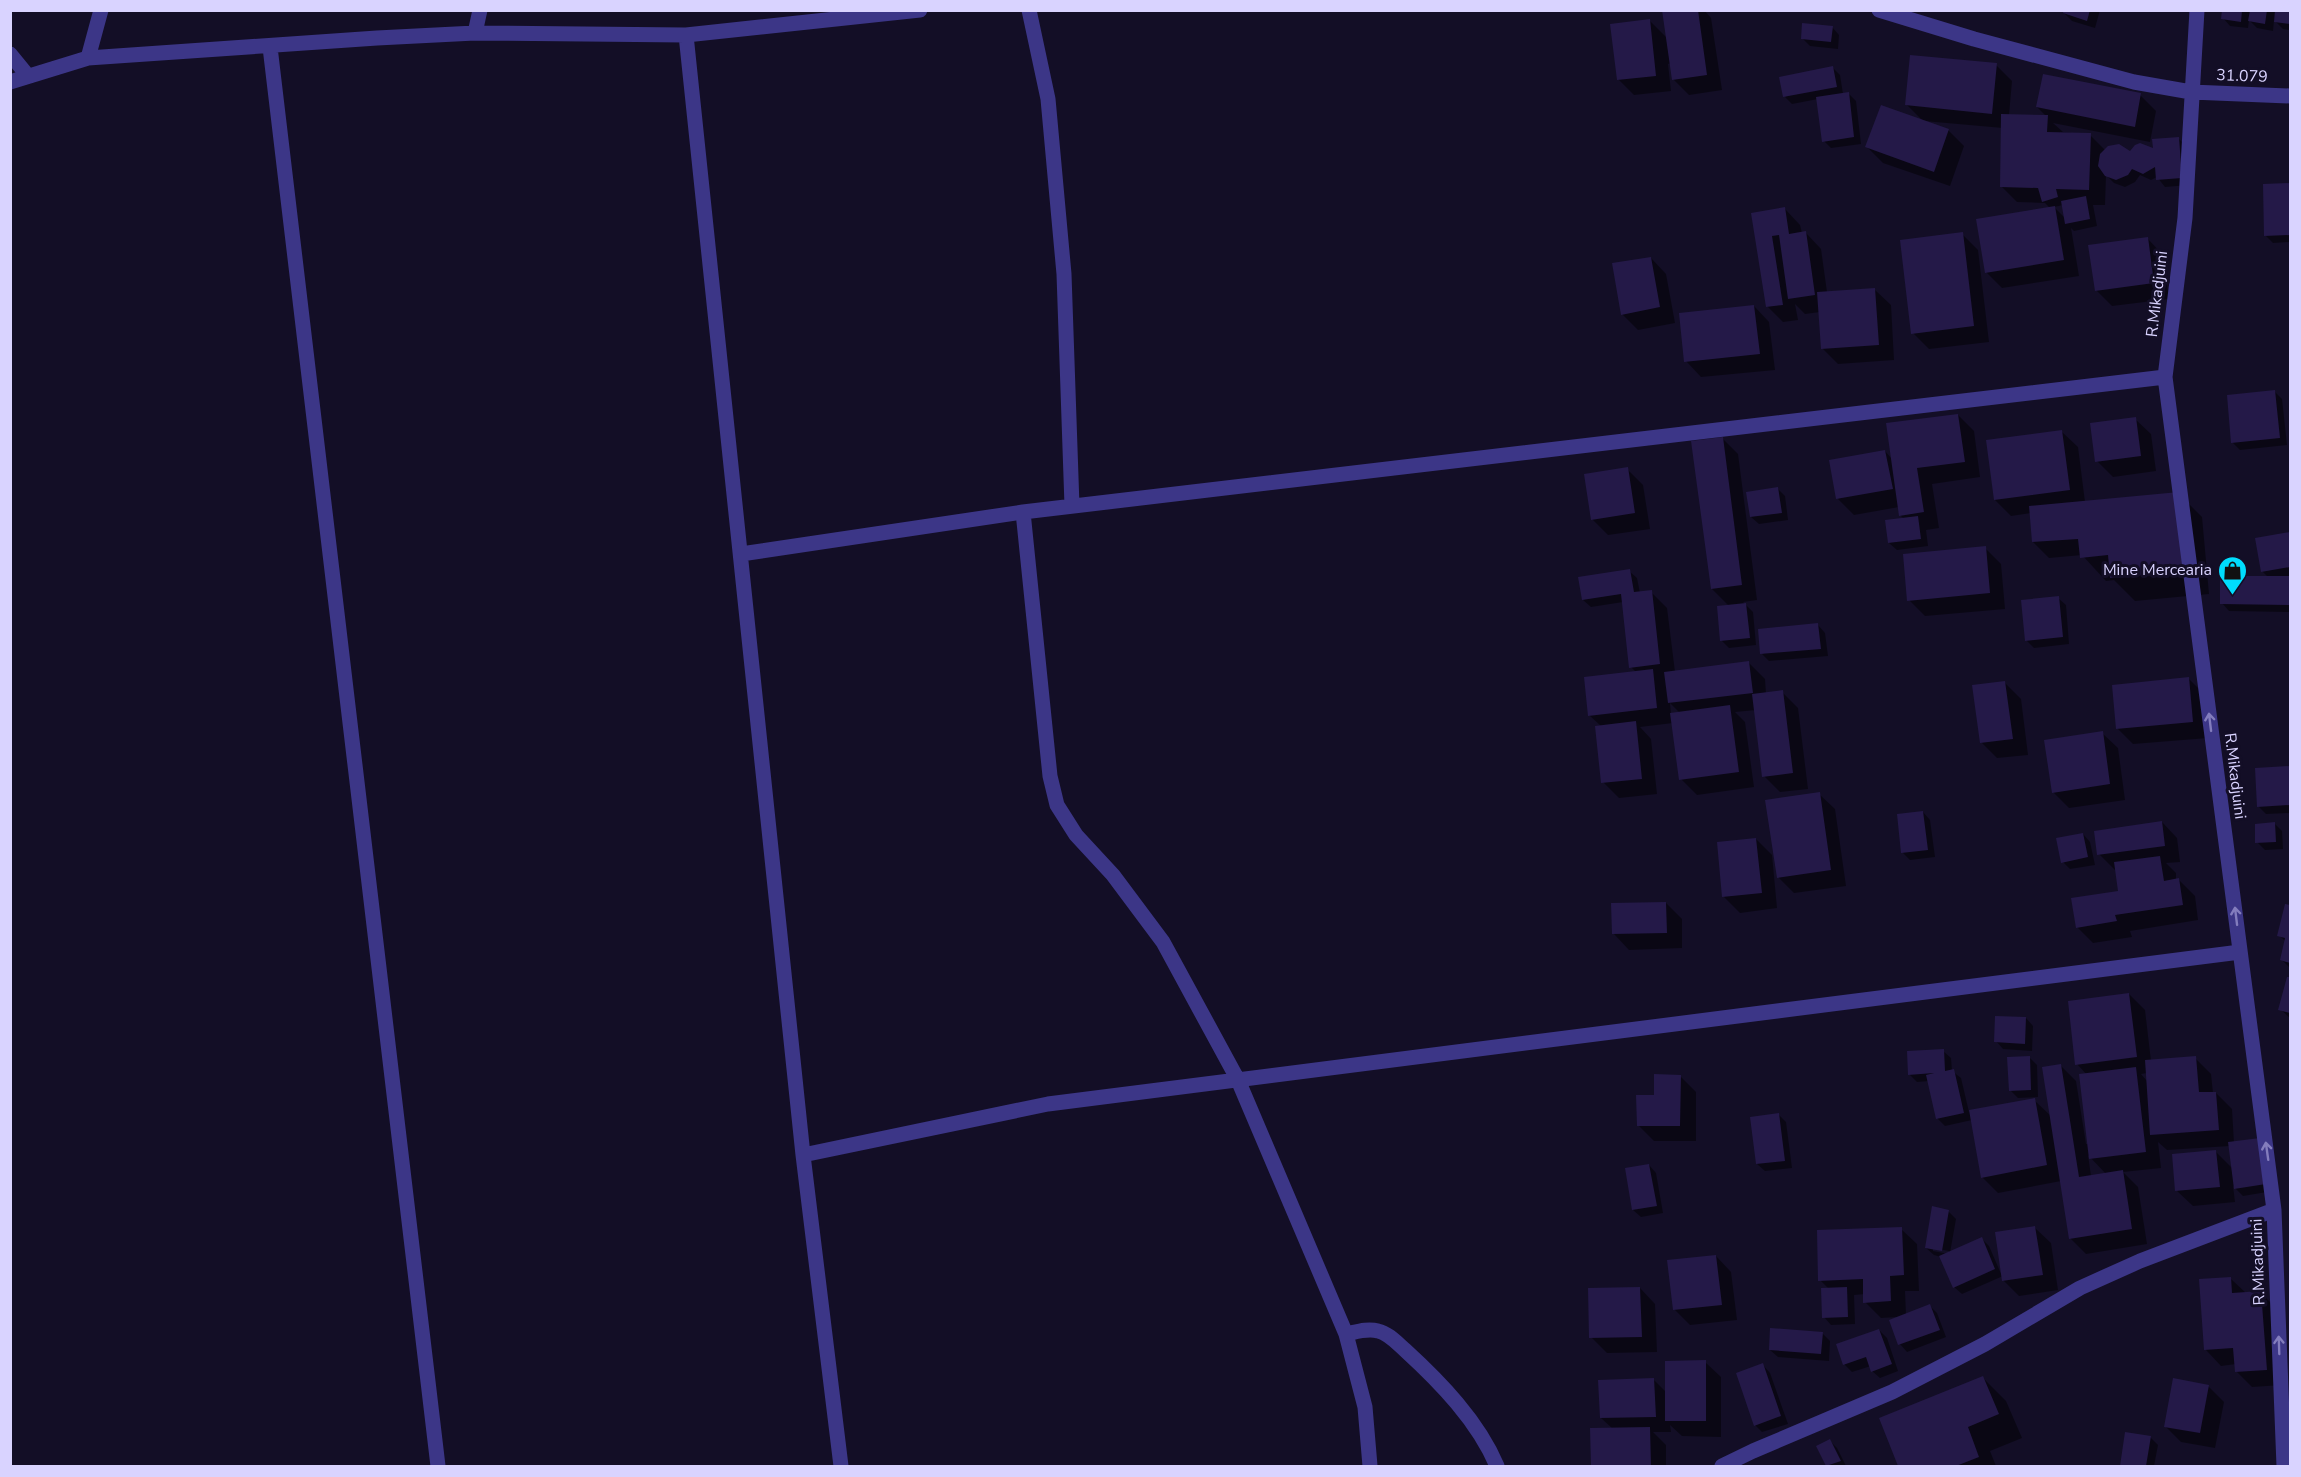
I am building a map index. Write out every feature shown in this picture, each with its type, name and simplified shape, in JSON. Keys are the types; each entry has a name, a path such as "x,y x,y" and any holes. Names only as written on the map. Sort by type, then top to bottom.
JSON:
{"street":[{"path":"88,58 101,10"},
{"path":"475,33 480,10"},
{"path":"10,82 88,58 475,33 686,35 920,10"},
{"path":"1029,10 1048,99 1063,263 1072,506"},
{"name":"31.079","path":"1879,10 1974,39 2134,82 2191,92 2290,96"},
{"name":"R.Mikadjuini","path":"2197,10 2185,218 2165,377 2274,1210 2284,1467"},
{"path":"686,35 803,1155 841,1467"},
{"path":"270,47 438,1467"},
{"path":"10,54 28,76"},
{"path":"741,554 1023,512 2165,377"},
{"path":"1023,512 1050,776 1057,805 1076,835 1113,875 1163,942 1238,1080 1346,1334 1365,1407 1370,1467"},
{"path":"803,1155 1048,1104 2240,952"},
{"path":"1722,1467 1753,1451 1892,1392 1985,1344 2080,1288 2140,1260 2274,1210"},
{"path":"1346,1334 1362,1330 1380,1331 1392,1338 1433,1375 1491,1452 1497,1467"}],"building":[{"path":"1662,10 1698,10 1707,75 1672,80"},
{"path":"2064,10 2090,10 2087,21 2063,13"},
{"path":"2222,10 2242,10 2241,22 2221,19"},
{"path":"2250,10 2267,10 2265,24 2248,21"},
{"path":"2275,10 2290,10 2290,24 2274,22"},
{"path":"1650,19 1656,76 1617,80 1610,24"},
{"path":"1802,23 1833,26 1831,42 1801,39"},
{"path":"1910,55 1997,63 1992,114 1905,105"},
{"path":"1833,66 1837,87 1783,97 1779,77"},
{"path":"2043,74 2141,93 2135,127 2036,107"},
{"path":"1849,92 1854,137 1822,142 1816,97"},
{"path":"1881,105 1949,129 1934,172 1865,147"},
{"path":"2001,114 2048,115 2047,132 2091,133 2089,190 2056,189 2058,197 2042,202 2038,188 2000,187"},
{"path":"2179,137 2182,178 2156,180 2155,167 2143,174 2132,169 2128,175 2116,180 2105,176 2098,166 2100,154 2108,146 2119,144 2130,151 2140,143 2153,148 2152,139"},
{"path":"2290,183 2290,235 2264,236 2263,184"},
{"path":"2086,196 2090,219 2065,224 2061,201"},
{"path":"2055,206 2064,260 1985,273 1976,219"},
{"path":"1785,207 1789,234 1806,231 1815,295 1788,299 1779,235 1772,236 1783,305 1766,307 1751,213"},
{"path":"1963,232 1974,326 1911,334 1900,240"},
{"path":"2148,237 2154,283 2095,291 2088,245"},
{"path":"1651,257 1660,307 1621,315 1612,263"},
{"path":"1875,288 1879,345 1821,349 1817,292"},
{"path":"1754,305 1760,354 1684,362 1679,313"},
{"path":"2275,390 2280,438 2231,443 2227,395"},
{"path":"1958,414 1965,462 1917,468 1924,512 1899,516 1886,423"},
{"path":"2136,417 2141,456 2095,462 2090,423"},
{"path":"2062,430 2070,490 1994,500 1986,440"},
{"path":"1723,437 1742,585 1711,589 1691,441"},
{"path":"1885,450 1893,489 1836,499 1829,460"},
{"path":"1628,467 1635,513 1591,520 1584,474"},
{"path":"1778,487 1782,513 1750,517 1746,492"},
{"path":"2179,492 2186,571 2110,578 2108,555 2080,558 2078,539 2032,542 2029,506"},
{"path":"1918,516 1921,539 1888,543 1885,520"},
{"path":"2290,532 2290,567 2261,572 2255,538"},
{"path":"1986,546 1990,593 1907,601 1903,554"},
{"path":"1630,569 1634,592 1652,590 1660,664 1629,668 1621,594 1582,600 1578,577"},
{"path":"2220,576 2290,576 2290,605 2220,604"},
{"path":"2059,596 2063,637 2025,641 2021,600"},
{"path":"1746,603 1750,638 1720,641 1717,606"},
{"path":"1818,623 1821,649 1760,654 1758,629"},
{"path":"1749,661 1753,693 1668,703 1664,672"},
{"path":"1653,669 1657,708 1588,716 1584,677"},
{"path":"2189,677 2193,722 2116,729 2112,685"},
{"path":"2005,681 2013,739 1980,743 1972,685"},
{"path":"1783,690 1793,773 1762,777 1752,694"},
{"path":"1730,705 1739,772 1679,780 1670,713"},
{"path":"1636,721 1642,779 1601,783 1595,726"},
{"path":"2103,731 2110,784 2052,793 2044,740"},
{"path":"2290,766 2290,805 2257,807 2255,768"},
{"path":"1820,792 1831,870 1777,878 1765,800"},
{"path":"1923,811 1928,850 1901,853 1897,814"},
{"path":"2162,821 2165,846 2097,855 2094,831"},
{"path":"2275,822 2276,842 2255,843 2255,824"},
{"path":"2083,833 2088,857 2061,863 2056,838"},
{"path":"1756,838 1762,893 1722,897 1717,842"},
{"path":"2160,856 2164,881 2179,878 2183,905 2115,915 2117,921 2076,928 2071,898 2118,891 2114,862"},
{"path":"1666,902 1667,933 1612,934 1611,903"},
{"path":"2285,904 2290,905 2290,963 2280,960 2285,938 2277,936"},
{"path":"2287,977 2290,977 2290,1013 2278,1010"},
{"path":"2129,993 2137,1057 2075,1065 2068,1001"},
{"path":"1995,1016 2026,1017 2025,1044 1994,1042"},
{"path":"1944,1049 1945,1071 1954,1069 1964,1113 1936,1119 1926,1075 1934,1073 1908,1075 1907,1051"},
{"path":"2030,1056 2031,1090 2009,1091 2007,1057"},
{"path":"2196,1056 2199,1092 2216,1092 2219,1130 2150,1135 2145,1060"},
{"path":"2061,1064 2079,1177 2123,1170 2132,1229 2069,1239 2042,1067"},
{"path":"2136,1067 2146,1152 2089,1159 2079,1074"},
{"path":"1654,1074 1681,1075 1680,1126 1637,1126 1636,1095 1654,1095"},
{"path":"2035,1098 2047,1165 1981,1178 1969,1110"},
{"path":"1779,1113 1785,1161 1756,1164 1750,1117"},
{"path":"2260,1138 2266,1184 2234,1189 2228,1142"},
{"path":"2216,1150 2220,1187 2175,1191 2172,1154"},
{"path":"1649,1164 1657,1206 1632,1210 1625,1168"},
{"path":"1932,1206 1949,1210 1942,1251 1925,1248"},
{"path":"2035,1226 2043,1275 2002,1281 1995,1232"},
{"path":"1902,1227 1904,1275 1890,1276 1891,1301 1863,1303 1863,1279 1818,1281 1817,1230"},
{"path":"1982,1237 1995,1269 1953,1288 1939,1256"},
{"path":"1716,1255 1722,1305 1673,1310 1667,1260"},
{"path":"2231,1277 2232,1293 2261,1291 2267,1370 2235,1372 2233,1348 2204,1350 2199,1279"},
{"path":"1640,1287 1642,1337 1589,1338 1588,1288"},
{"path":"1847,1287 1848,1317 1822,1318 1821,1288"},
{"path":"1930,1304 1940,1330 1898,1345 1889,1320"},
{"path":"1770,1328 1823,1332 1821,1354 1769,1350"},
{"path":"1879,1329 1892,1364 1871,1372 1866,1357 1843,1365 1836,1344"},
{"path":"1706,1360 1706,1421 1665,1421 1665,1361"},
{"path":"1763,1363 1781,1416 1754,1426 1736,1373"},
{"path":"1983,1376 1999,1414 1968,1427 1979,1457 1956,1466 1898,1466 1879,1418"},
{"path":"1654,1378 1656,1417 1600,1418 1598,1380"},
{"path":"2173,1378 2209,1385 2200,1433 2164,1427"},
{"path":"1650,1427 1651,1466 1591,1466 1590,1428"},
{"path":"2125,1432 2151,1436 2146,1466 2120,1466"},
{"path":"1830,1439 1841,1461 1826,1466 1816,1446"}],"place":[{"name":"Mine Mercearia","path":"2233,596"}]}
